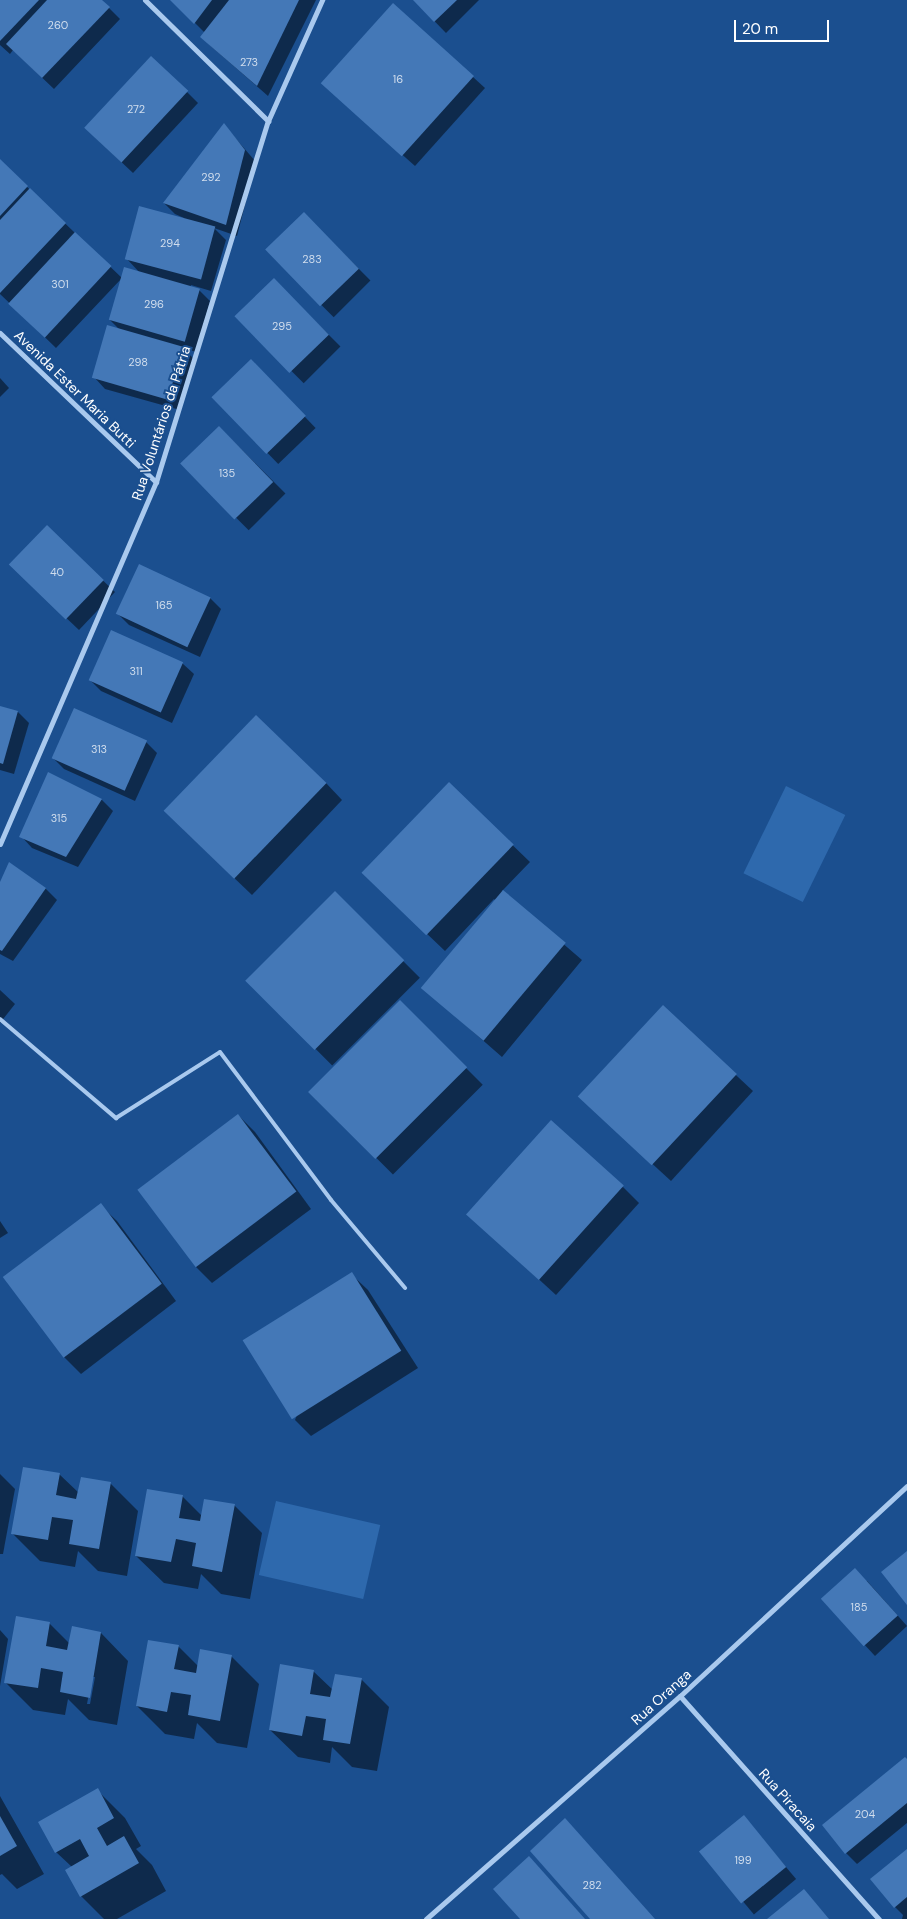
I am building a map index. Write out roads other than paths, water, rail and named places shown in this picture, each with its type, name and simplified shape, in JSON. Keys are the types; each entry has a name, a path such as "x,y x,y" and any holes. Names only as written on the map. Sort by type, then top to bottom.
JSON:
{"street":[{"path":"146,0 268,121"},
{"name":"Rua Voluntários da Pátria","path":"0,844 156,482 268,121 322,0"},
{"name":"Avenida Ester Maria Butti","path":"0,333 156,482"},
{"name":"Rua Oranga","path":"426,1919 680,1696 906,1488"},
{"name":"Rua Piracaia","path":"680,1696 879,1919"}],"lane":[{"path":"0,1019 116,1118 220,1052 331,1200 405,1288"}]}
